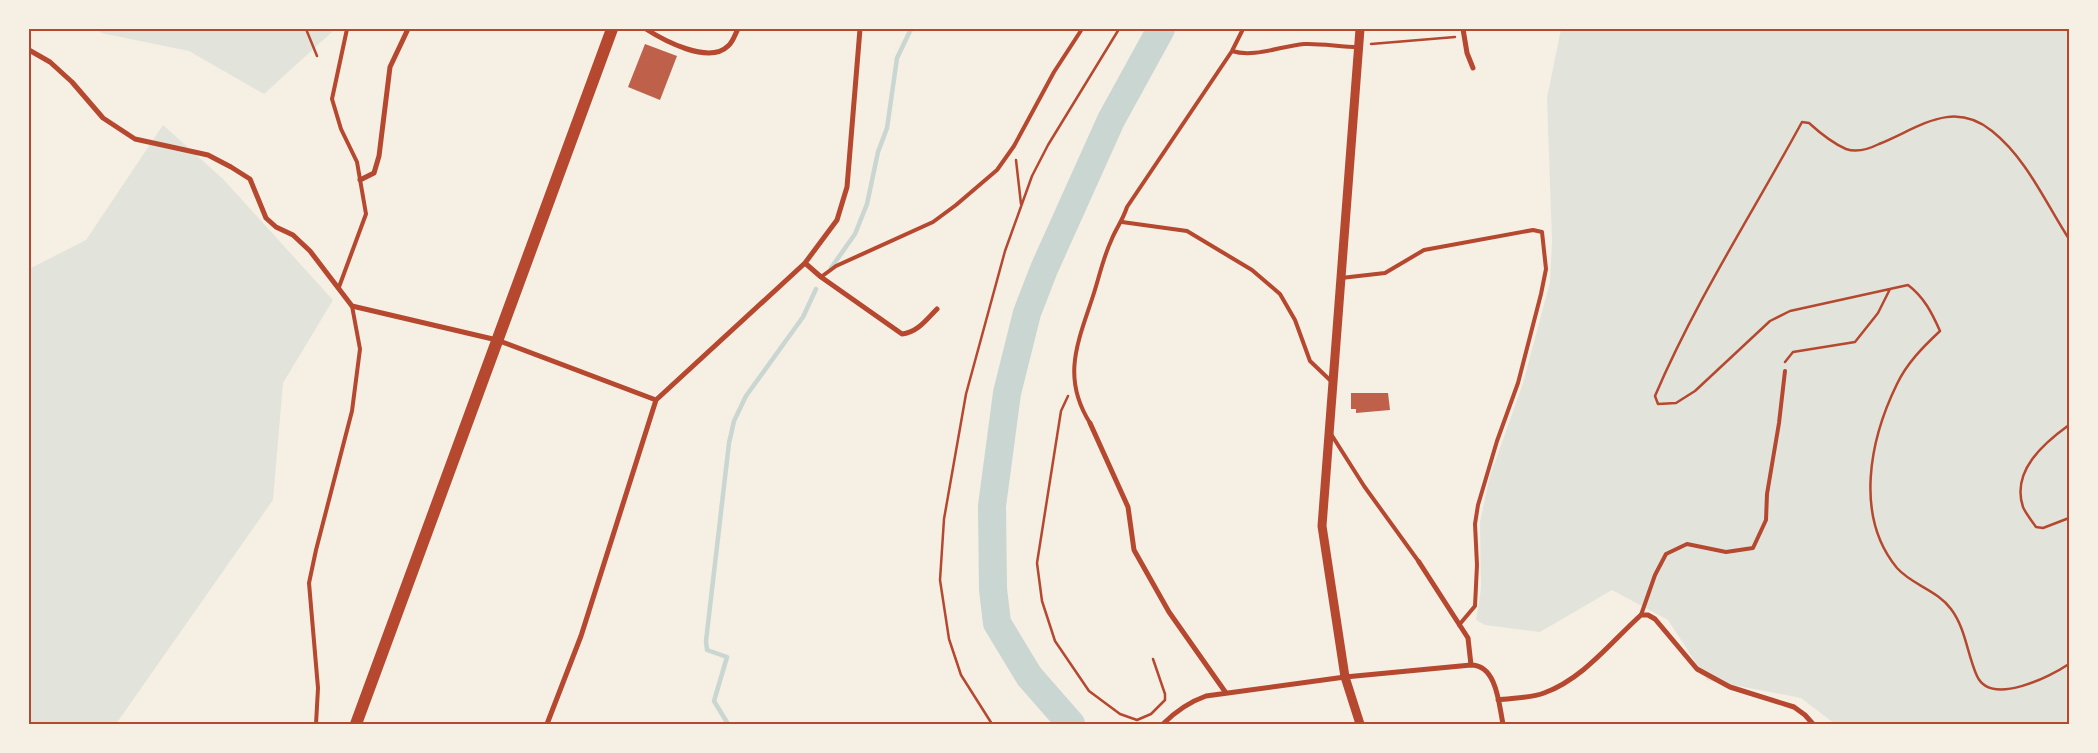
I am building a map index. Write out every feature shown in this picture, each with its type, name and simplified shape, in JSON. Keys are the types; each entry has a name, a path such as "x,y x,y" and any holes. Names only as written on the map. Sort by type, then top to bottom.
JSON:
{"main road":[{"path":"356,724 612,29"}],"street":[{"path":"360,180 374,173 379,156 390,67 408,29"},
{"path":"646,29 664,41 687,49 709,53 721,51 729,46 738,29"},
{"path":"547,724 580,636 656,400 805,263 836,220 847,187 860,29"},
{"path":"1360,29 1322,526 1345,677 1360,724"},
{"path":"1463,29 1467,53 1473,68"},
{"path":"29,50 50,62 72,82 103,118 135,139 208,155 250,180 266,218 276,228 293,235 310,251 352,306 497,340 656,400"},
{"path":"805,263 821,277 902,334 916,330 938,309"},
{"path":"1090,423 1128,507 1134,550 1169,612 1226,693"},
{"path":"1419,562 1468,638 1471,665"},
{"path":"1498,700 1544,693 1570,680 1591,663 1641,615 1648,615 1655,619 1697,669 1730,687 1794,707 1813,724"},
{"path":"1162,724 1192,701 1226,693 1345,677 1471,665 1479,665 1490,675 1503,724"}],"lane":[{"path":"339,287 366,214 358,162 341,129 332,99 347,29"},
{"path":"821,277 836,266 933,222 997,170 1014,146 1054,72 1082,29"},
{"path":"1090,423 1081,408 1076,388 1073,372 1075,351 1111,240 1122,222 1127,207 1232,51 1243,29"},
{"path":"1232,51 1240,53 1254,52 1306,44 1359,47"},
{"path":"1122,222 1187,231 1252,270 1280,294 1295,320 1310,361 1333,382"},
{"path":"1341,278 1385,273 1424,250 1533,230 1542,232 1546,269 1541,294 1518,383 1497,441 1478,505 1475,524 1477,565 1475,606 1459,625"},
{"path":"316,724 318,688 309,583 352,411 360,349 352,306"},
{"path":"1641,615 1666,554 1687,544 1726,552 1753,548 1766,520 1767,494 1779,423 1785,371"},
{"path":"1329,431 1364,486 1419,562"}],"path":[{"path":"306,29 317,56"},
{"path":"992,724 961,675 949,639 940,580 944,519 966,394 1004,251 1032,176 1048,145 1119,29"},
{"path":"1370,44 1464,36"},
{"path":"2069,239 2035,181 2010,148 1991,130 1973,120 1956,115 1936,118 1866,150 1848,149 1823,136 1809,123 1802,122 1694,311 1655,396 1658,404 1676,403 1695,391 1770,321 1790,311 1908,285 1917,292 1933,314 1940,331 1911,362 1902,376 1880,427 1870,469 1870,494 1872,515 1883,544 1898,568 1941,597 1952,610 1962,629 1978,678 1984,685 1996,689 2021,687 2049,677 2069,664"},
{"path":"1014,146 1021,205"},
{"path":"1785,371 1785,360 1793,352 1855,342 1878,313 1890,288"},
{"path":"1076,388 1068,396 1061,411 1040,538 1037,563 1042,601 1055,641 1076,674 1089,691 1120,714 1137,720 1151,714 1165,700 1165,694 1153,659"},
{"path":"2069,425 2034,454 2021,487 2023,507 2036,527 2043,528 2069,518"}],"shaded area":[{"path":"98,29 331,29 332,32 264,94 189,51 101,33"},
{"path":"1561,29 2069,29 2069,724 1835,724 1801,698 1707,680 1668,620 1612,590 1540,632 1485,625 1476,620 1481,589 1480,522 1489,479 1523,383 1550,282 1552,241 1547,98"},
{"path":"163,125 223,179 333,300 283,383 273,500 116,724 29,724 29,269 86,240"}],"building":[{"path":"645,44 677,56 660,100 628,87"},
{"path":"1351,393 1388,393 1390,410 1356,413 1356,409 1351,409"}],"waterway":[{"path":"831,268 855,234 867,204 878,152 887,128 897,58 911,29"},
{"path":"1071,724 1029,676 997,623 993,589 992,506 1007,393 1027,313 1044,269 1111,120 1161,29"},
{"path":"728,724 714,701 727,657 707,650 706,641 729,443 734,421 746,396 803,317 816,289"}]}
